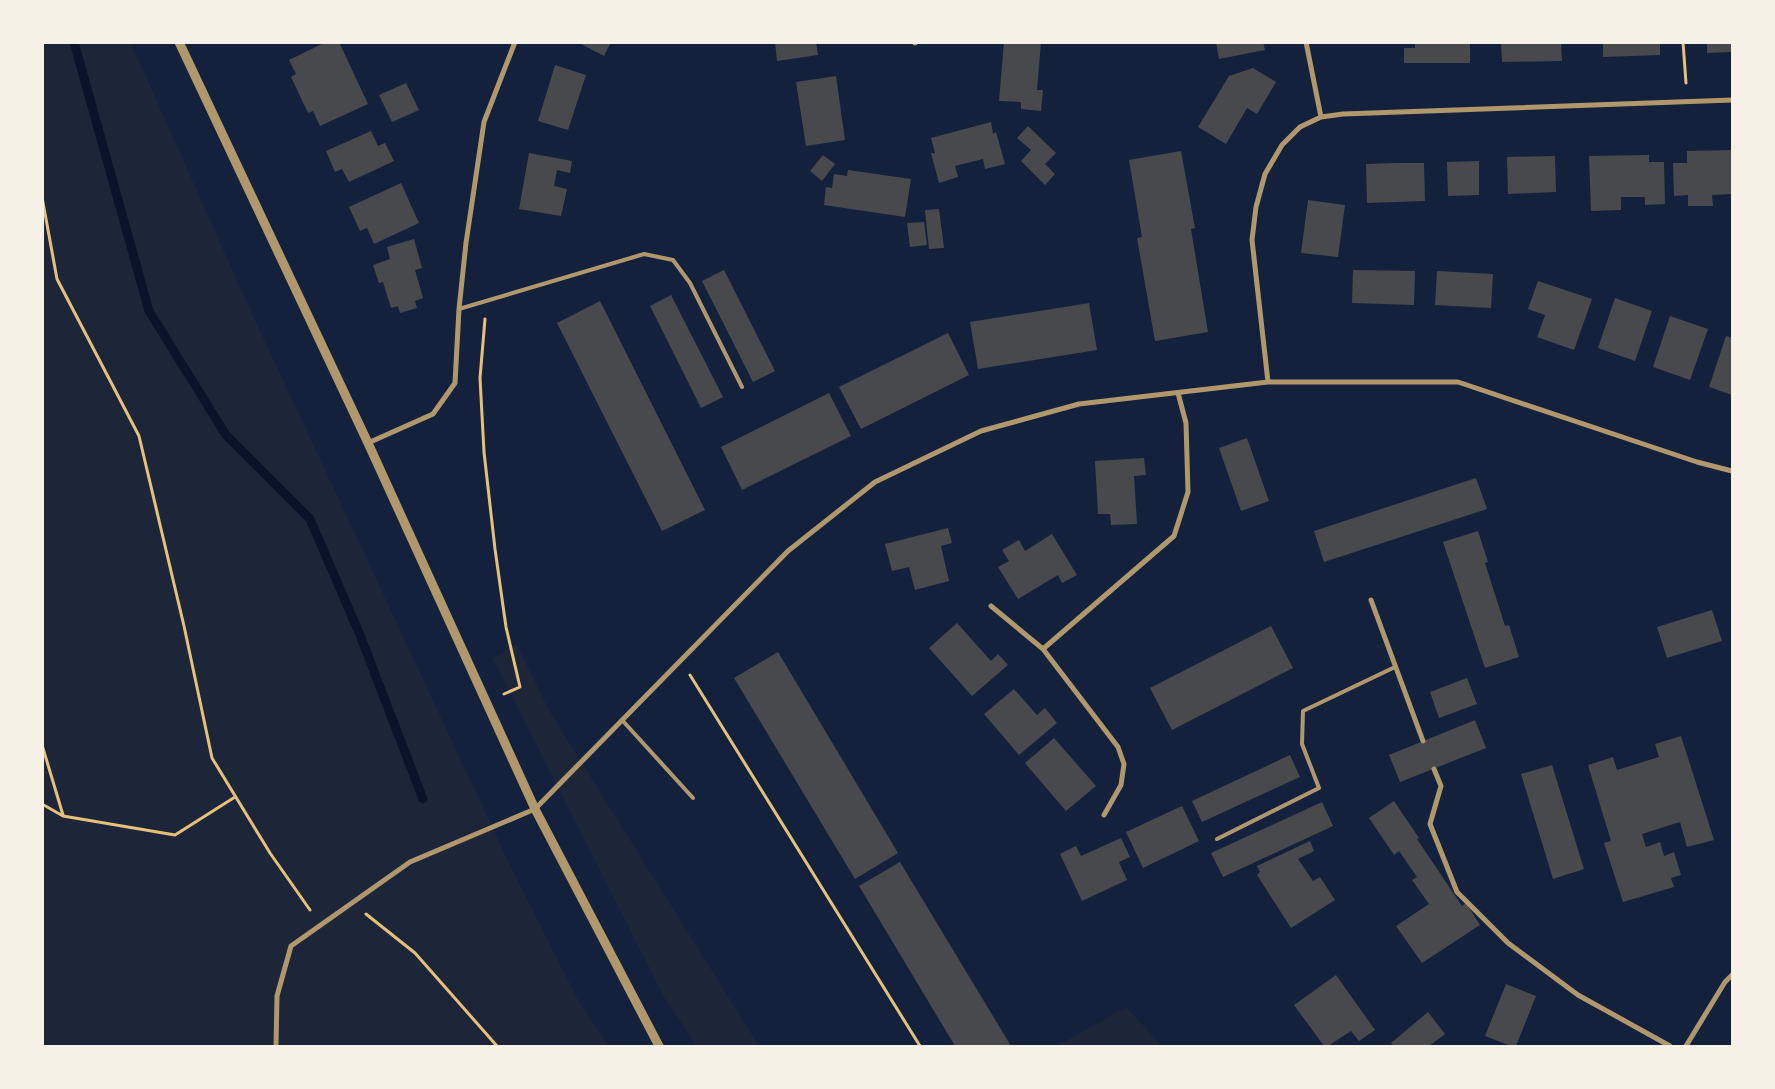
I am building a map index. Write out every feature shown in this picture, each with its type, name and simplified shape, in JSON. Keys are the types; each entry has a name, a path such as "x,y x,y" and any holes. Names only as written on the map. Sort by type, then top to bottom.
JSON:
{"street":[{"path":"178,42 368,443 535,809 658,1046"},
{"path":"368,443 433,414 455,383 459,309 466,243 484,122 515,42"},
{"path":"1306,42 1321,117"},
{"path":"1268,382 1252,240 1256,207 1265,174 1282,145 1300,127 1321,117 1343,114 1732,100"},
{"path":"276,1046 277,996 291,946 410,862 535,809 788,551 875,482 981,431 1079,404 1268,382 1458,382 1697,462 1732,471"},
{"path":"1043,649 1174,536 1188,492 1186,423 1178,392"},
{"path":"1370,600 1423,741"},
{"path":"991,606 1043,649 1118,747 1124,764 1121,785 1104,815"},
{"path":"1434,769 1440,786 1430,824 1457,892 1508,943 1578,995 1670,1046"},
{"path":"1686,1046 1725,982 1732,975"}],"lane":[{"path":"459,309 644,254 674,260 690,283 742,387"},
{"path":"1217,838 1319,788 1302,744 1303,711 1395,666"},
{"path":"622,720 693,798"}],"path":[{"path":"1683,42 1686,102"},
{"path":"42,197 57,279 139,436 184,626 212,758 270,853 321,925"},
{"path":"486,301 480,378 484,452 506,627 520,687 486,702"},
{"path":"681,660 920,1046"},
{"path":"42,745 64,816"},
{"path":"42,804 64,816 175,836 235,796"},
{"path":"352,903 414,953 497,1046"}],"shaded area":[{"path":"42,43 131,43 247,303 509,863 579,1002 609,1046 43,1046"},
{"path":"516,643 550,712 759,1046 697,1046 664,997 493,658"},
{"path":"1126,1007 1162,1046 1057,1046"}],"building":[{"path":"326,42 339,42 368,104 320,126 313,111 308,113 291,77 296,74 289,60"},
{"path":"577,42 611,42 604,56"},
{"path":"775,42 816,42 818,55 777,61"},
{"path":"1004,42 1041,42 1037,90 1043,90 1041,111 1021,109 1021,102 999,101"},
{"path":"1216,42 1263,42 1265,50 1219,59"},
{"path":"1415,42 1470,42 1470,63 1404,63 1404,48 1415,48"},
{"path":"1501,42 1561,42 1562,61 1502,62"},
{"path":"1603,42 1660,42 1660,55 1603,57"},
{"path":"1707,42 1732,42 1732,52 1707,53"},
{"path":"555,65 586,75 568,130 538,121"},
{"path":"1253,68 1276,82 1257,114 1247,108 1226,144 1198,127 1229,76"},
{"path":"836,76 845,140 806,146 796,82"},
{"path":"406,83 419,110 392,122 379,95"},
{"path":"991,122 993,134 996,132 1005,164 985,169 983,159 955,166 958,177 939,183 931,153 935,153 931,138"},
{"path":"1028,126 1056,153 1045,164 1055,174 1045,185 1021,161 1031,150 1017,138"},
{"path":"371,131 378,146 385,143 394,161 349,182 342,169 335,172 326,151"},
{"path":"1732,150 1732,194 1712,195 1713,206 1688,206 1688,195 1674,196 1673,163 1687,163 1687,151"},
{"path":"1181,151 1195,228 1191,229 1208,332 1155,341 1137,238 1142,237 1129,160"},
{"path":"529,153 572,161 570,173 557,170 554,186 567,189 561,216 519,209"},
{"path":"823,155 835,164 822,181 810,171"},
{"path":"1649,155 1649,162 1664,162 1665,204 1645,205 1645,197 1621,197 1621,210 1591,211 1589,156"},
{"path":"1555,156 1556,192 1508,194 1507,157"},
{"path":"1479,161 1479,195 1448,196 1447,162"},
{"path":"1424,163 1425,201 1367,203 1366,164"},
{"path":"848,170 911,179 905,217 824,205 826,187 832,188 834,174 847,176"},
{"path":"401,183 419,223 374,244 367,228 360,231 349,207"},
{"path":"1308,200 1345,205 1338,257 1301,253"},
{"path":"939,209 944,248 929,249 925,210"},
{"path":"924,222 927,245 910,247 907,223"},
{"path":"414,239 422,268 415,270 423,298 415,301 417,308 400,313 398,306 391,308 383,282 379,283 373,265 390,259 387,247"},
{"path":"724,270 775,371 753,382 702,281"},
{"path":"1353,270 1415,271 1414,305 1352,303"},
{"path":"1437,271 1493,274 1491,308 1435,305"},
{"path":"1538,281 1592,299 1574,350 1537,337 1545,315 1528,309"},
{"path":"671,295 723,397 701,408 650,306"},
{"path":"1615,298 1652,311 1635,361 1598,348"},
{"path":"600,301 705,510 662,531 557,323"},
{"path":"1089,303 1097,350 978,369 970,322"},
{"path":"1670,316 1708,329 1690,380 1653,367"},
{"path":"948,333 969,375 861,429 839,387"},
{"path":"1726,336 1732,338 1732,395 1709,387"},
{"path":"829,393 851,436 742,490 721,447"},
{"path":"1247,438 1269,501 1241,511 1219,448"},
{"path":"1144,458 1146,475 1134,476 1137,524 1111,525 1110,514 1098,514 1095,461"},
{"path":"1476,478 1487,509 1324,562 1314,531"},
{"path":"948,528 952,543 941,546 949,581 915,590 909,567 892,571 885,544"},
{"path":"1478,531 1488,562 1485,563 1505,626 1509,625 1519,657 1485,668 1443,542"},
{"path":"1052,534 1077,575 1062,583 1058,575 1018,599 998,567 1009,561 1002,550 1019,540 1025,551"},
{"path":"1712,610 1722,641 1667,658 1657,627"},
{"path":"957,623 991,661 998,654 1008,665 972,696 929,648"},
{"path":"1271,626 1293,668 1172,730 1150,688"},
{"path":"778,652 898,853 855,879 734,678"},
{"path":"1467,678 1477,704 1439,718 1430,692"},
{"path":"1014,689 1037,715 1045,708 1057,723 1019,755 984,714"},
{"path":"1475,720 1486,748 1400,782 1389,755"},
{"path":"1681,736 1714,840 1687,847 1680,822 1642,834 1646,847 1660,842 1664,856 1674,852 1681,875 1671,878 1674,887 1623,902 1604,843 1611,841 1588,765 1613,757 1617,770 1659,757 1655,744"},
{"path":"1054,738 1096,786 1066,811 1025,763"},
{"path":"1290,755 1300,777 1202,822 1192,801"},
{"path":"1552,765 1584,869 1553,879 1521,774"},
{"path":"1394,801 1462,906 1466,903 1480,925 1422,963 1396,926 1429,904 1412,880 1417,877 1399,851 1394,855 1369,818"},
{"path":"1322,802 1333,826 1223,877 1211,853"},
{"path":"1182,806 1199,841 1143,868 1126,832"},
{"path":"1121,838 1130,857 1119,862 1127,880 1082,901 1060,854 1076,846 1081,856"},
{"path":"1310,841 1314,851 1298,859 1313,881 1320,877 1335,900 1291,928 1257,875 1260,872 1257,866"},
{"path":"900,862 1011,1046 955,1046 859,886"},
{"path":"1336,975 1375,1030 1359,1041 1351,1031 1328,1046 1324,1046 1294,1005"},
{"path":"1506,984 1536,996 1516,1046 1511,1046 1485,1036"},
{"path":"1428,1012 1445,1034 1429,1046 1394,1046 1391,1043"}],"waterway":[{"path":"74,42 149,311 226,435 310,519 360,635 423,799"}]}
